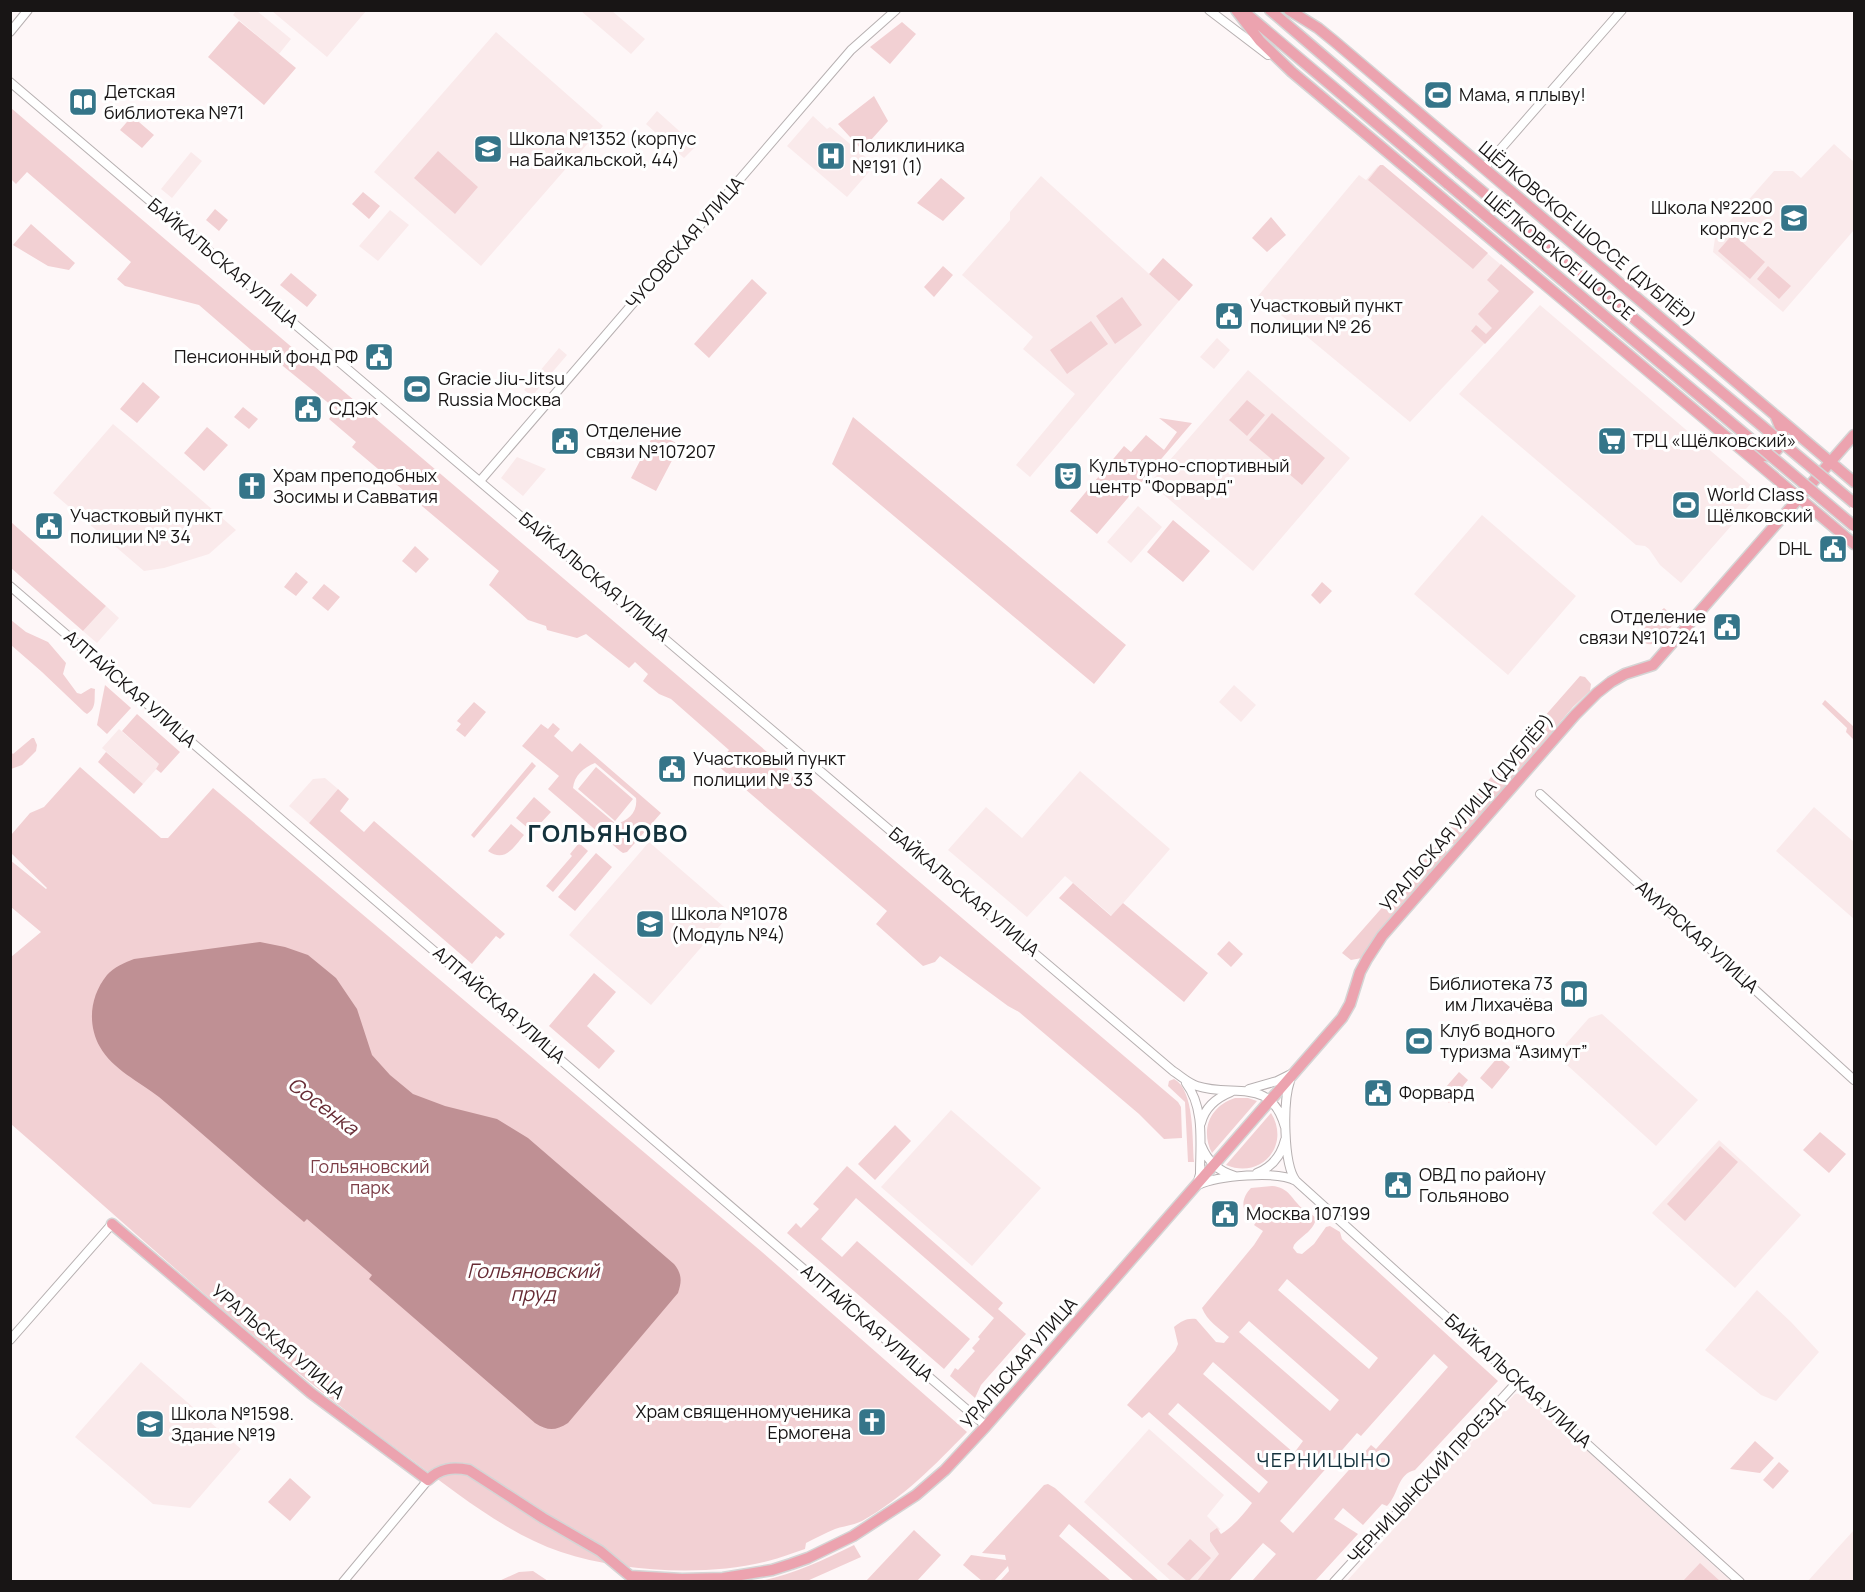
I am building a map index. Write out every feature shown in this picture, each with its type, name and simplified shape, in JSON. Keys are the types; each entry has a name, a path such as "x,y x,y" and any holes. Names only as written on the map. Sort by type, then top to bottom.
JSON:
{"main road":[{"path":"1236,10 1260,41 1292,72 1854,544"},
{"name":"ЩЁЛКОВСКОЕ ШОССЕ","path":"1242,10 1854,526"},
{"name":"ЩЁЛКОВСКОЕ ШОССЕ","path":"1270,10 1459,172 1854,503"},
{"path":"1289,10 1318,28"},
{"name":"ЩЁЛКОВСКОЕ ШОССЕ (ДУБЛЁР)","path":"1318,28 1854,482"},
{"path":"1745,452 1768,456 1781,446 1784,437 1775,414"},
{"path":"1799,498 1854,435"},
{"name":"УРАЛЬСКАЯ УЛИЦА (ДУБЛЁР)","path":"1342,1018 1350,1004 1364,966 1382,936 1560,732 1597,693 1611,682 1625,674 1653,665 1799,498"},
{"name":"УРАЛЬСКАЯ УЛИЦА","path":"112,1224 311,1393 428,1480 437,1471 456,1468 469,1470 543,1518 600,1551 630,1576 682,1579 723,1578 772,1570 808,1558 853,1536 916,1495 945,1470 1342,1018"}],"street":[{"path":"10,32 28,10"},
{"name":"ЧУСОВСКАЯ УЛИЦА","path":"480,481 851,50 896,10"},
{"path":"1209,10 1292,72"},
{"name":"ЩЁЛКОВСКОЕ ШОССЕ (ДУБЛЁР)","path":"1298,10 1318,28"},
{"path":"1484,168 1622,10"},
{"name":"БАЙКАЛЬСКАЯ УЛИЦА","path":"10,82 1176,1073"},
{"name":"АЛТАЙСКАЯ УЛИЦА","path":"10,586 986,1426"},
{"name":"АМУРСКАЯ УЛИЦА","path":"1540,794 1854,1080"},
{"path":"1195,1187 1200,1174 1202,1118 1213,1101 1222,1095 1286,1077 1296,1069"},
{"path":"1195,1187 1208,1181 1250,1176 1264,1171 1273,1164 1284,1144 1287,1088 1296,1069"},
{"path":"1176,1073 1203,1088 1244,1090 1255,1092 1270,1100 1278,1109 1285,1130 1290,1170 1296,1181"},
{"path":"1176,1073 1194,1096 1202,1147 1214,1165 1235,1176 1284,1176 1296,1181"},
{"name":"БАЙКАЛЬСКАЯ УЛИЦА","path":"1296,1181 1740,1581"},
{"path":"10,1340 112,1224"},
{"name":"ЧЕРНИЦЫНСКИЙ ПРОЕЗД","path":"1334,1581 1518,1381"},
{"path":"343,1581 428,1480"}],"shaded area":[{"path":"236,11 257,11 291,39 279,54 233,15"},
{"path":"272,11 366,11 327,57"},
{"path":"581,11 612,11 645,39 631,54"},
{"name":"Школа №1352 (корпус на Байкальской, 44)","path":"496,32 603,126 481,266 374,172"},
{"path":"657,111 696,146 684,158 646,124"},
{"name":"Поликлиника №191 (1)","path":"813,116 827,129 830,127 875,165 847,197 787,146"},
{"name":"Школа №2200 корпус 2","path":"1834,144 1854,162 1854,230 1783,312 1713,252 1715,238 1774,171 1793,171 1801,178"},
{"path":"191,152 202,161 172,198 161,189"},
{"path":"1378,166 1449,221 1533,292 1410,422 1258,296 1359,175 1366,180"},
{"path":"1041,176 1179,301 1030,477 1016,465 1075,394 1023,349 1033,337 962,275 1010,220 1010,212"},
{"path":"390,210 409,225 378,261 359,246"},
{"name":"ТРЦ «Щёлковский»","path":"1540,305 1760,493 1681,583 1660,565 1649,549 1636,545 1459,394"},
{"path":"1217,338 1230,350 1214,369 1200,357"},
{"path":"559,348 567,355 532,396 524,390"},
{"path":"1248,370 1350,458 1253,571 1150,483"},
{"path":"113,424 236,530 209,554 164,568 144,571 53,493"},
{"path":"517,457 546,469 523,496 501,478"},
{"path":"1138,506 1162,527 1131,563 1107,542"},
{"path":"1482,515 1576,596 1508,675 1414,594"},
{"path":"106,606 119,618 97,643 83,631"},
{"path":"1234,685 1256,705 1241,722 1219,702"},
{"path":"119,729 160,765 143,784 102,748"},
{"path":"1080,771 1170,849 1112,916 1065,876 1027,917 948,850 986,807 1022,838"},
{"path":"325,778 338,789 309,823 289,806 313,779"},
{"path":"1814,807 1854,842 1854,919 1776,851"},
{"name":"Школа №1078 (Модуль №4)","path":"649,842 731,913 651,1005 569,935"},
{"path":"1602,1014 1698,1100 1656,1146 1556,1055 1589,1018"},
{"path":"951,1110 1041,1188 972,1266 881,1187"},
{"path":"1719,1140 1801,1215 1735,1288 1652,1213"},
{"path":"1757,1290 1819,1352 1776,1401 1761,1395 1705,1350"},
{"name":"Школа №1598. Здание №19","path":"141,1362 241,1449 190,1508 153,1504 75,1437"},
{"path":"1524,1393 1731,1581 1346,1582 1515,1394"},
{"path":"1149,1429 1224,1495 1207,1516 1220,1529 1212,1539 1229,1556 1208,1581 1171,1581 1084,1502"},
{"path":"1854,1530 1854,1581 1808,1581 1834,1552"}],"green space":[{"path":"239,21 296,68 264,105 208,57"},
{"path":"902,22 916,34 890,64 870,47"},
{"path":"874,96 888,121 862,150 838,124"},
{"path":"11,108 1178,1102 1181,1107 1182,1138 1164,1139 1139,1114 1019,1012 940,956 935,962 923,966 876,924 887,911 717,765 729,750 671,699 659,694 643,681 648,674 635,662 629,668 586,634 577,638 547,630 546,626 528,620 489,585 499,571 352,447 356,442 329,419 337,410 278,362 265,362 199,305 125,286 117,279 131,262 27,172 16,184 11,179"},
{"path":"132,116 154,135 142,148 120,130"},
{"path":"438,151 478,187 455,214 414,178"},
{"path":"1380,165 1383,165 1488,253 1473,269 1368,180"},
{"path":"941,178 965,198 943,221 917,203"},
{"path":"363,192 380,206 369,219 352,204"},
{"path":"215,209 228,220 219,231 206,220"},
{"path":"1271,217 1286,235 1267,252 1252,238"},
{"path":"31,224 75,263 69,270 48,266 13,245"},
{"path":"1733,234 1765,262 1750,279 1718,251"},
{"path":"1163,258 1193,285 1179,301 1149,274"},
{"path":"1501,264 1534,292 1485,344 1471,331 1476,325 1486,334 1492,328 1478,314 1499,291 1487,280"},
{"path":"943,266 953,275 934,297 924,287"},
{"path":"1768,266 1791,286 1779,299 1757,279"},
{"path":"291,273 317,295 307,307 280,285"},
{"path":"752,279 767,293 709,358 694,344"},
{"path":"1122,297 1142,325 1115,344 1096,316"},
{"path":"1091,321 1108,344 1067,374 1050,350"},
{"path":"143,382 160,397 137,423 120,409"},
{"path":"1247,400 1265,415 1247,436 1229,420"},
{"path":"243,407 258,419 249,429 234,417"},
{"path":"1272,413 1325,458 1302,485 1249,440"},
{"path":"853,417 1126,645 1094,684 832,464"},
{"path":"1159,418 1192,423 1097,534 1070,511 1124,446 1131,452 1146,435 1164,450 1177,432"},
{"path":"207,427 228,445 204,471 184,453"},
{"path":"655,432 680,445 656,491 631,478"},
{"path":"1173,520 1210,551 1183,582 1147,552"},
{"path":"11,522 106,606 83,631 11,568"},
{"path":"415,546 429,559 416,573 402,561"},
{"path":"296,572 308,582 296,596 284,587"},
{"path":"1322,582 1332,591 1320,604 1311,595"},
{"path":"324,584 340,597 328,611 312,598"},
{"path":"1664,608 1677,619 1659,641 1645,643 1640,638 1640,630"},
{"path":"11,620 26,632 48,642 66,663 63,674 77,693 81,694 91,688 95,689 94,703 90,712 87,714 84,712 11,645"},
{"path":"1580,676 1585,677 1591,684 1590,691 1573,707 1459,841 1453,844 1448,843 1442,833"},
{"path":"105,685 131,708 107,734 97,725"},
{"path":"1825,700 1854,727 1854,740 1846,732 1847,728 1822,704"},
{"path":"474,702 486,712 465,737 456,730 461,724 457,721"},
{"path":"137,714 180,752 161,773 156,769 159,764 122,731"},
{"path":"553,723 560,729 554,736 572,752 580,743 661,813 627,852 620,851 548,789 559,776 522,746 541,724 548,729","holes":["595,763 636,798 634,812 624,821 616,824 573,788 580,772"]},
{"path":"32,738 37,745 36,751 22,765 11,769 11,752 13,754"},
{"path":"106,752 143,784 134,794 98,762"},
{"path":"532,762 536,766 474,838 471,835"},
{"name":"Гольяновcкий парк","path":"80,767 161,838 168,838 213,788 762,1252 967,1432 931,1469 891,1502 856,1524 835,1529 806,1543 805,1549 773,1560 744,1566 664,1570 585,1559 541,1544 502,1524 465,1499 359,1421 257,1339 11,1124 11,957 41,932 11,907 10,860 47,888 11,853 11,835 30,813 44,807"},
{"path":"596,767 633,799 615,821 578,789"},
{"path":"338,789 349,799 340,811 364,832 374,821 505,934 500,939 496,936 472,964 309,823"},
{"path":"534,797 551,812 538,826 534,823 529,829 516,818"},
{"path":"511,824 524,835 517,844 504,854 499,855 488,851"},
{"path":"579,843 588,851 553,892 546,886 572,856 570,854"},
{"path":"1439,843 1447,852 1445,856 1362,958 1351,960 1342,953"},
{"path":"596,853 612,867 575,911 558,897"},
{"path":"1073,883 1111,916 1123,903 1208,973 1184,1002 1059,898"},
{"path":"1229,941 1243,954 1231,967 1217,954"},
{"path":"594,973 616,992 587,1026 615,1051 599,1069 549,1026"},
{"path":"1498,1057 1510,1067 1492,1089 1480,1078"},
{"path":"1459,1072 1468,1080 1449,1103 1439,1095"},
{"path":"1174,1079 1181,1085 1189,1105 1194,1162 1188,1162 1185,1102 1168,1086 1169,1081"},
{"path":"1235,1098 1257,1101 1212,1153 1207,1136 1210,1120 1219,1107"},
{"path":"1271,1113 1276,1125 1277,1137 1275,1147 1269,1157 1261,1164 1251,1168 1226,1165"},
{"path":"895,1125 911,1141 875,1180 858,1164"},
{"path":"1820,1132 1846,1154 1829,1173 1803,1150"},
{"path":"1720,1146 1738,1162 1685,1221 1667,1204"},
{"path":"847,1166 1003,1303 998,1309 1026,1334 981,1385 975,1398 950,1376 955,1368 958,1370 975,1351 972,1348 980,1339 978,1337 994,1318 856,1198 821,1239 842,1257 857,1241 970,1339 944,1369 787,1233 796,1223 801,1228 819,1209 813,1204"},
{"path":"1278,1187 1290,1194 1303,1209 1316,1218 1310,1230 1294,1245 1293,1248 1297,1253 1302,1254 1314,1244 1326,1227 1330,1226 1340,1232 1342,1239 1498,1381 1415,1470 1409,1472 1401,1480 1387,1506 1382,1504 1363,1525 1343,1508 1334,1519 1358,1534 1315,1581 1252,1581 1276,1554 1263,1543 1229,1581 1197,1581 1219,1554 1210,1541 1210,1533 1217,1528 1221,1534 1226,1531 1252,1503 1149,1412 1142,1418 1127,1405 1175,1351 1178,1344 1174,1327 1179,1323 1196,1319 1216,1342 1224,1343 1229,1337 1210,1321 1202,1308 1263,1231 1254,1225 1260,1217 1259,1213 1247,1214 1244,1208 1246,1194 1251,1188","holes":["1287,1279 1378,1358 1369,1369 1278,1290","1249,1321 1339,1400 1330,1411 1239,1332","1434,1354 1448,1367 1376,1449 1371,1445 1293,1533 1280,1521 1357,1433 1361,1436","1213,1362 1303,1441 1294,1453 1203,1374","1178,1403 1268,1482 1259,1493 1168,1414"]},
{"path":"1755,1441 1774,1458 1760,1473 1730,1469"},
{"path":"1779,1462 1789,1471 1773,1489 1763,1480"},
{"path":"290,1478 311,1497 290,1521 268,1502"},
{"path":"1048,1484 1159,1581 1134,1581 1069,1524 1059,1536 1111,1581 1000,1581 1009,1571 1008,1566 994,1581 982,1581 963,1565 971,1555 1006,1560 1005,1555 982,1553 1044,1485"},
{"path":"914,1530 941,1555 917,1581 866,1581"},
{"path":"1190,1539 1211,1558 1187,1581 1167,1564"},
{"path":"854,1545 861,1557 807,1581 761,1581 809,1566"},
{"path":"1700,1563 1720,1581 1683,1581"},
{"path":"533,1571 548,1581 499,1581 519,1572"}],"water":[{"name":"Гольяновский пруд","path":"260,942 308,955 336,978 357,1009 372,1055 390,1075 413,1094 445,1106 497,1119 528,1138 674,1264 679,1271 678,1293 568,1423 552,1429 535,1423 369,1279 372,1275 307,1219 304,1222 159,1097 119,1069 105,1055 93,1029 92,1010 101,983 116,967 134,959"}],"place":[{"name":"Мама, я плыву!","path":"1438,95"},
{"name":"Детская библиотека №71","path":"83,102"},
{"name":"Школа №1352 (корпус на Байкальской, 44)","path":"488,149"},
{"name":"Поликлиника №191 (1)","path":"831,156"},
{"name":"Школа №2200 корпус 2","path":"1794,218"},
{"name":"Участковый пункт полиции № 26","path":"1229,316"},
{"name":"Пенсионный фонд РФ","path":"379,357"},
{"name":"Gracie Jiu-Jitsu Russia Москва","path":"417,389"},
{"name":"СДЭК","path":"308,409"},
{"name":"Отделение связи №107207","path":"565,441"},
{"name":"ТРЦ «Щёлковский»","path":"1612,441"},
{"name":"Культурно-спортивный центр \"Форвард\"","path":"1068,476"},
{"name":"Храм преподобных Зосимы и Савватия","path":"252,486"},
{"name":"World Class Щёлковский","path":"1686,505"},
{"name":"Участковый пункт полиции № 34","path":"49,526"},
{"name":"DHL","path":"1833,549"},
{"name":"Отделение связи №107241","path":"1727,627"},
{"name":"Участковый пункт полиции № 33","path":"672,769"},
{"name":"Школа №1078 (Модуль №4)","path":"650,924"},
{"name":"Библиотека 73 им Лихачёва","path":"1574,994"},
{"name":"Клуб водного туризма “Азимут”","path":"1419,1041"},
{"name":"Форвард","path":"1378,1093"},
{"name":"ОВД по району Гольяново","path":"1398,1185"},
{"name":"Москва 107199","path":"1225,1214"},
{"name":"Храм священномученика Ермогена","path":"872,1422"},
{"name":"Школа №1598. Здание №19","path":"150,1424"}],"district":[{"name":"ГОЛЬЯНОВО","path":"608,834"},
{"name":"ЧЕРНИЦЫНО","path":"1324,1460"}],"water label":[{"name":"Сосенка","path":"323,1106"}]}
